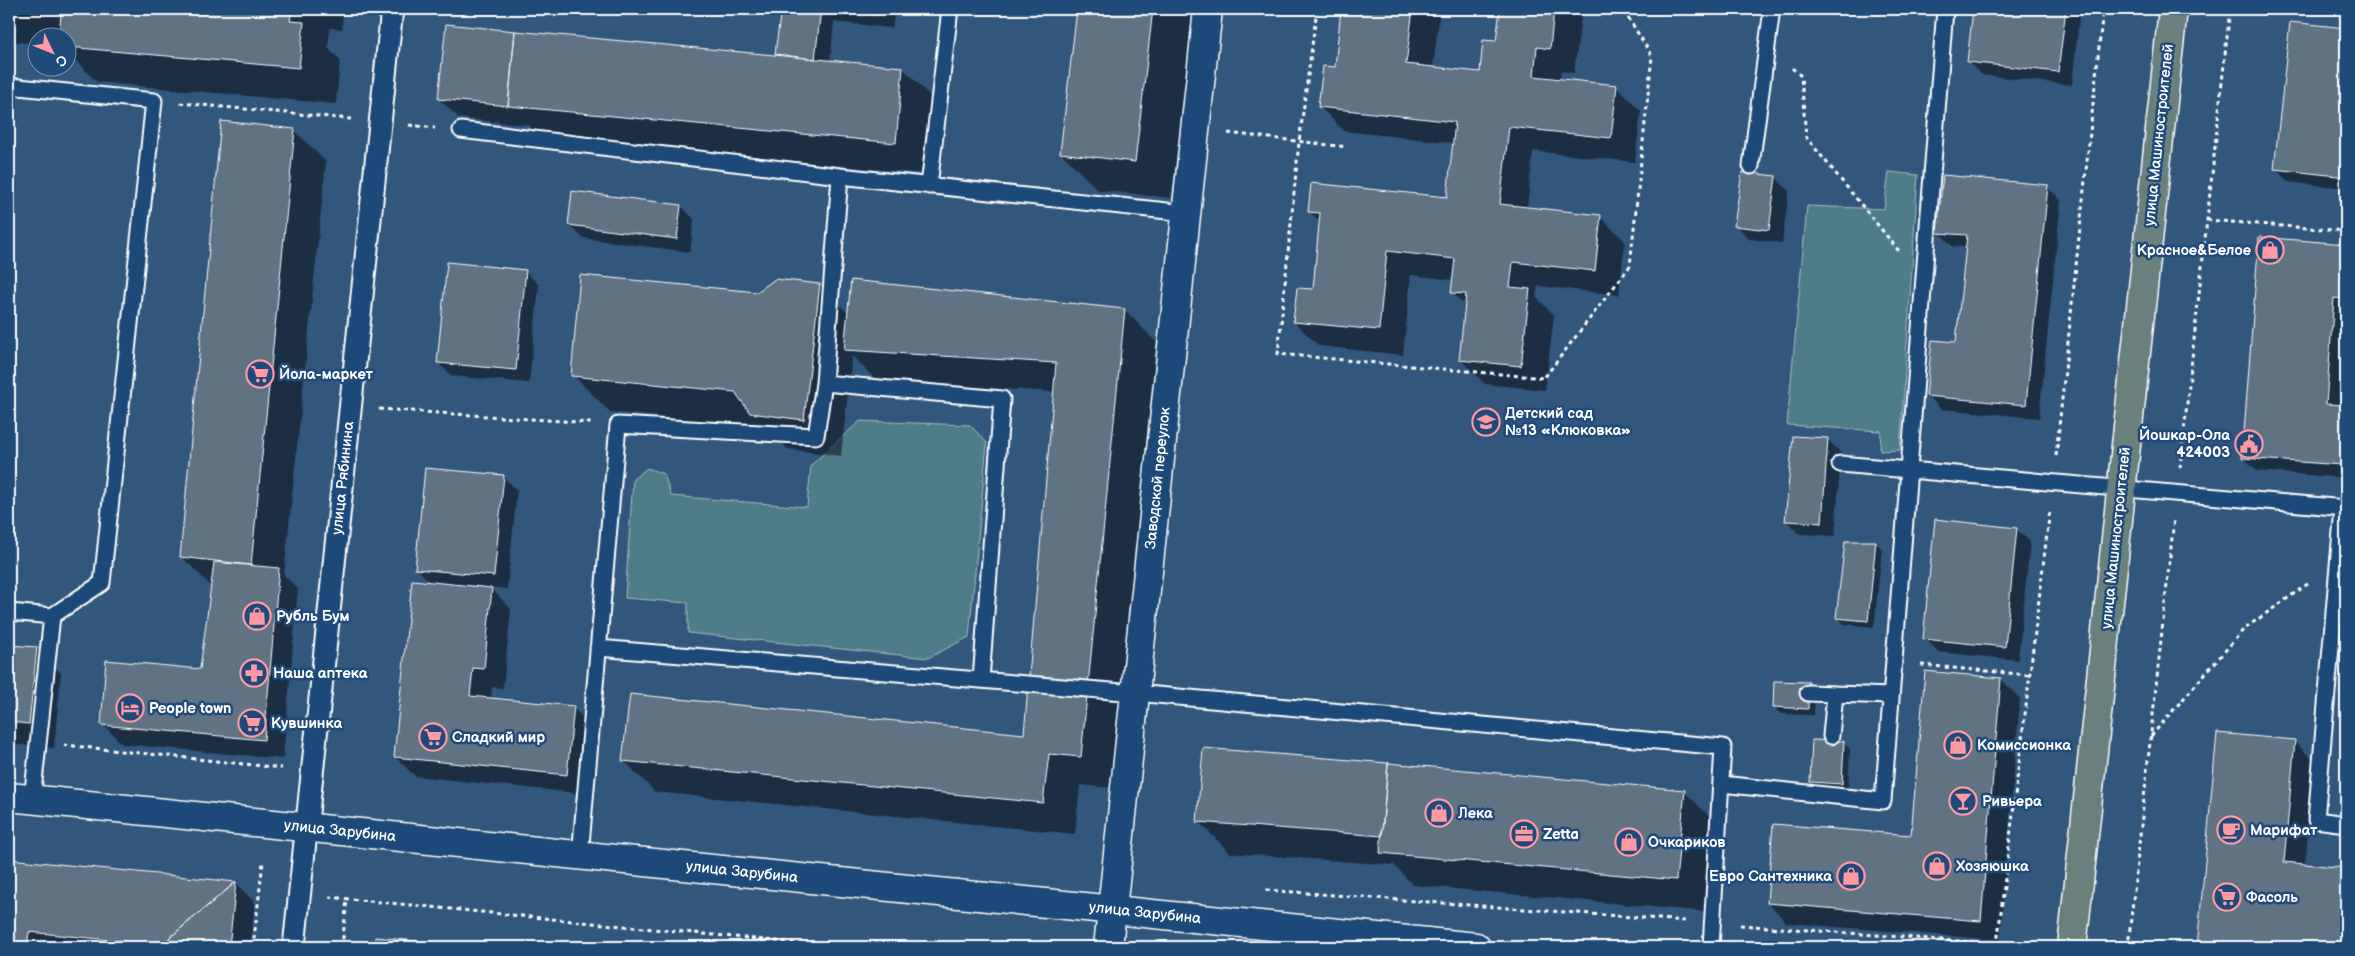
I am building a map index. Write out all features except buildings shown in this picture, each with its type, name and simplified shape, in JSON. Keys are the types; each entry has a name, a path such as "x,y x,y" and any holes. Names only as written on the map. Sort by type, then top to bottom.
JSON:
{"main road":[{"name":"улица Машиностроителей","path":"2072,947 2173,9"}],"street":[{"name":"улица Рябинина","path":"294,947 392,9"},
{"name":"Заводской переулок","path":"1108,947 1208,9"},
{"name":"улица Зарубина","path":"21,798 1476,947"}],"lane":[{"path":"929,186 950,9"},
{"path":"1751,166 1772,9"},
{"path":"1721,784 1883,802 1945,9"},
{"path":"9,86 154,100 102,583 52,616 9,612"},
{"path":"461,130 840,176 1186,213"},
{"path":"580,856 618,425 816,436 824,383 840,176"},
{"path":"824,383 1002,398 981,680"},
{"path":"1840,464 2344,508 2316,820 2346,824"},
{"path":"21,798 37,742 52,616"},
{"path":"598,648 1136,693 1723,748 1711,947"},
{"path":"1808,693 1891,696"},
{"path":"1831,736 1835,694"}],"path":[{"path":"1317,9 1299,142 1278,354 1544,378 1630,266 1652,56 1623,9"},
{"path":"1767,45 1801,76 1806,137 1924,281"},
{"path":"154,100 461,130"},
{"path":"1195,130 1347,147"},
{"path":"2207,220 2346,231"},
{"path":"351,407 618,425"},
{"path":"2150,736 2244,629 2338,562"},
{"path":"1894,662 2030,675"},
{"path":"37,742 312,771"},
{"path":"253,947 263,862"},
{"path":"1259,889 1997,944"},
{"path":"299,894 836,947"},
{"path":"342,947 347,899"}],"green space":[{"path":"1889,172 1918,175 1900,450 1880,451 1881,431 1787,425 1807,206 1884,209"},
{"path":"860,421 970,425 987,443 969,637 928,658 688,633 688,603 625,598 633,479 647,468 664,474 671,496 807,507 811,465"}],"place":[{"name":"Красное&Белое","path":"2270,250"},
{"name":"Йола-маркет","path":"260,374"},
{"name":"Детский сад №13 «Клюковка»","path":"1486,422"},
{"name":"Йошкар-Ола 424003","path":"2249,444"},
{"name":"Рубль Бум","path":"257,616"},
{"name":"Наша аптека","path":"254,673"},
{"name":"People town","path":"130,708"},
{"name":"Кувшинка","path":"252,723"},
{"name":"Сладкий мир","path":"433,737"},
{"name":"Комиссионка","path":"1958,745"},
{"name":"Ривьера","path":"1963,801"},
{"name":"Лека","path":"1439,813"},
{"name":"Марифат","path":"2231,830"},
{"name":"Zetta","path":"1524,834"},
{"name":"Очкариков","path":"1629,842"},
{"name":"Хозяюшка","path":"1937,866"},
{"name":"Евро Сантехника","path":"1851,876"},
{"name":"Фасоль","path":"2227,897"}]}
